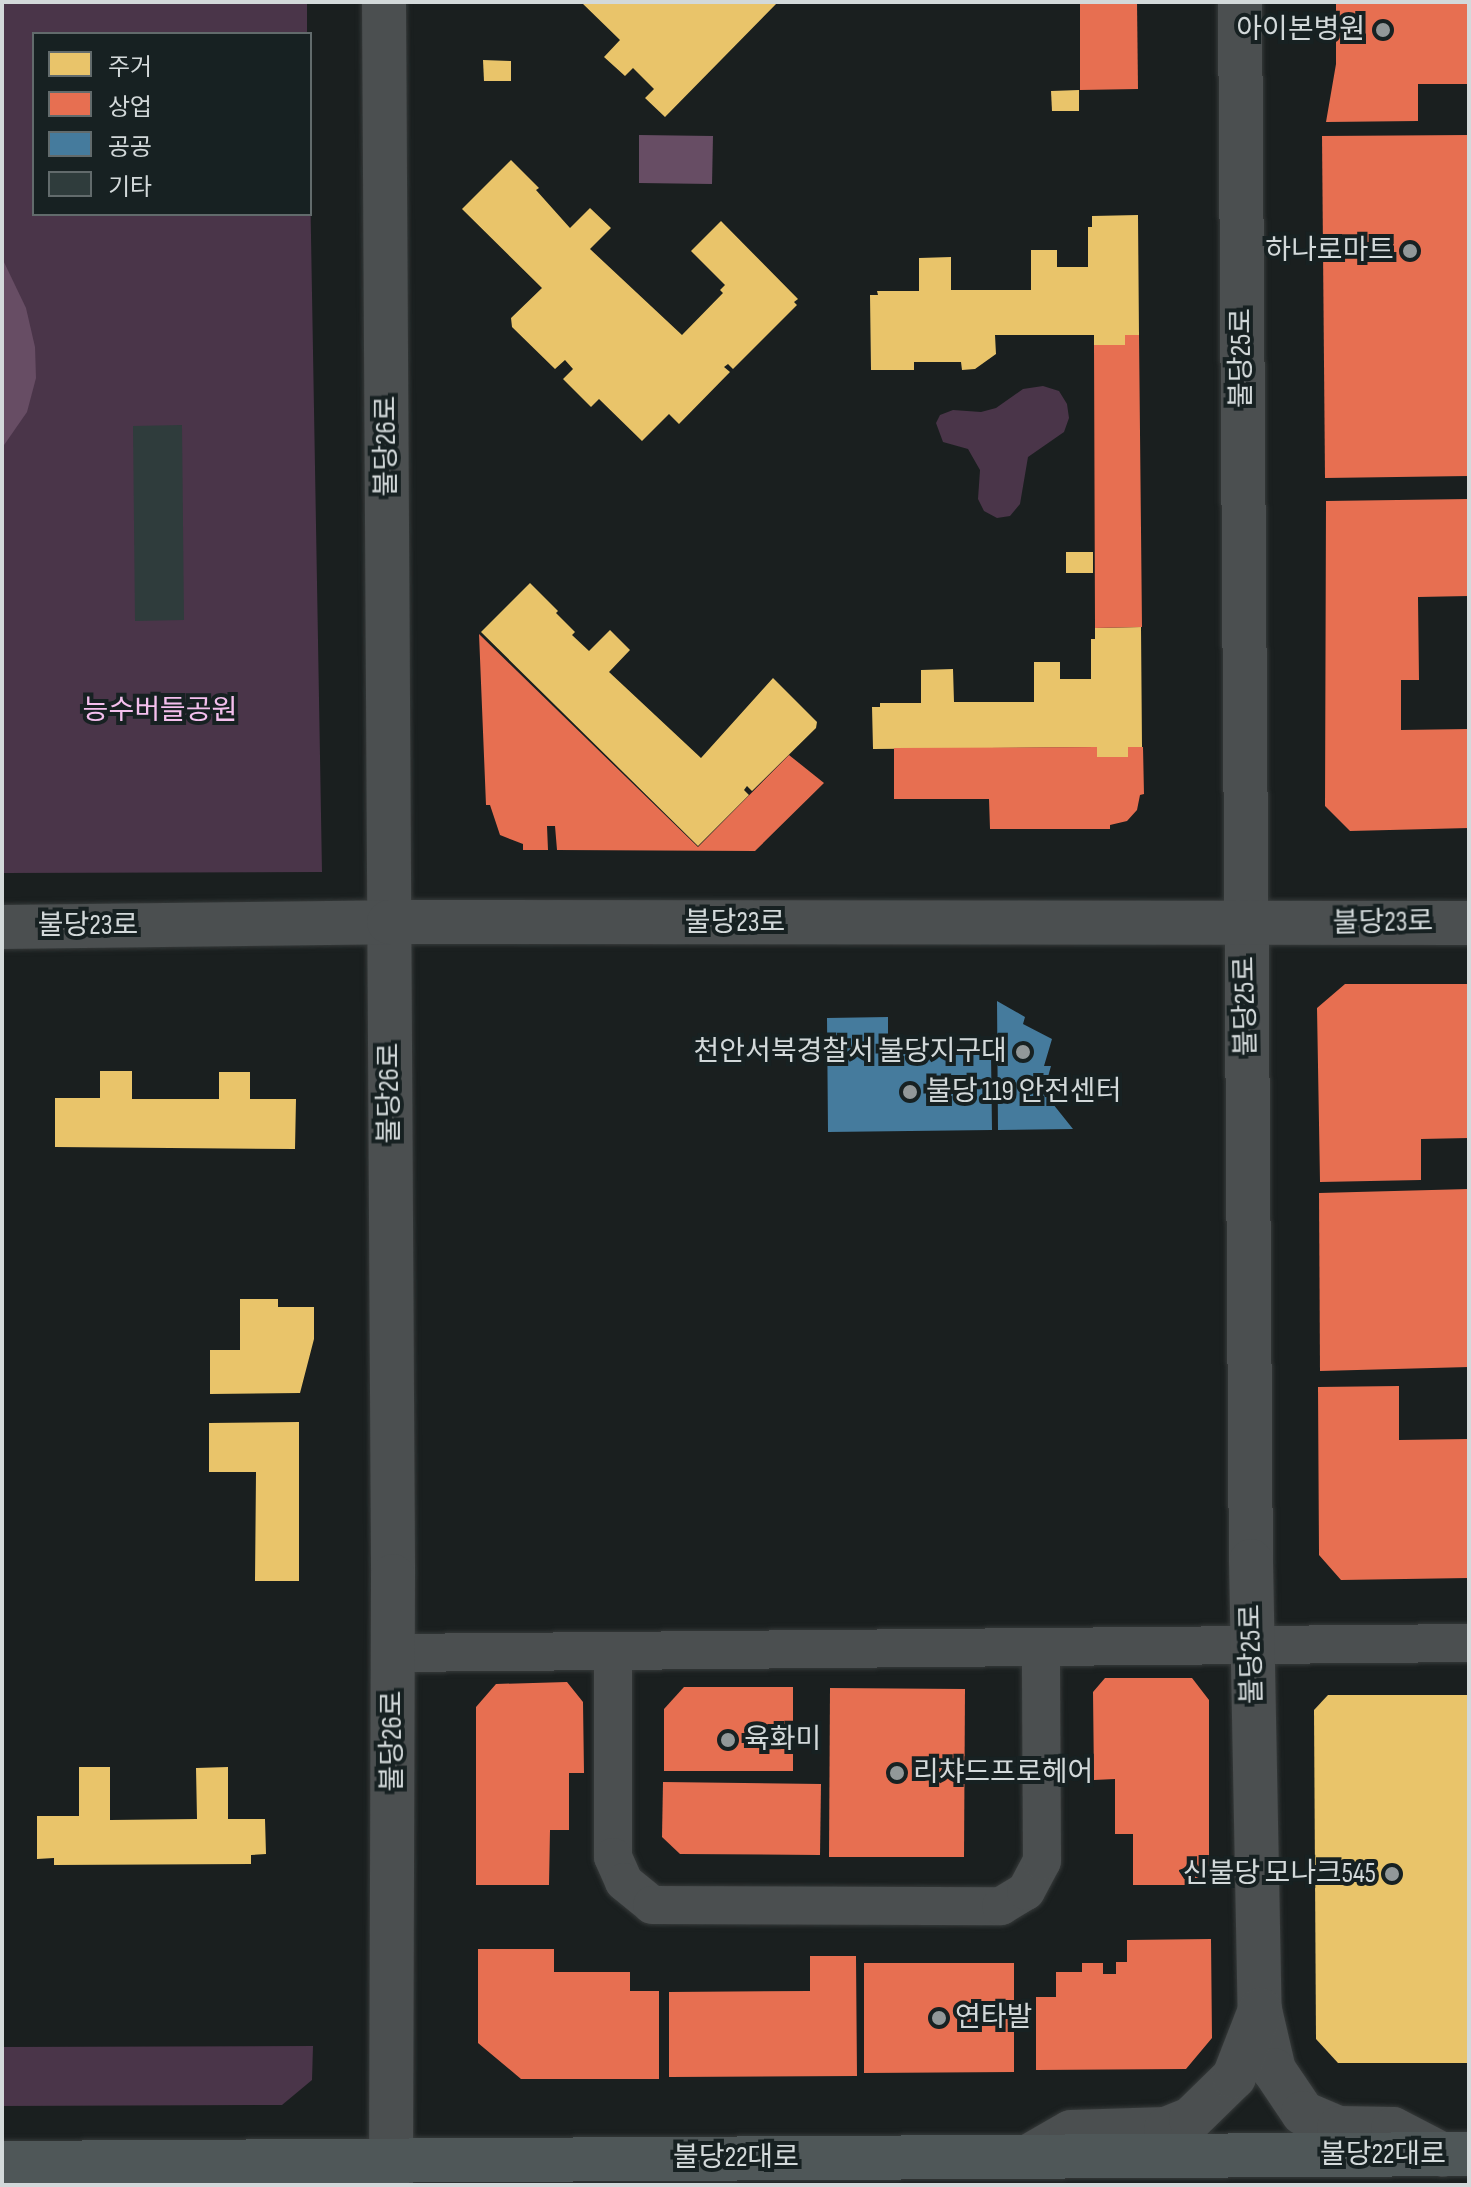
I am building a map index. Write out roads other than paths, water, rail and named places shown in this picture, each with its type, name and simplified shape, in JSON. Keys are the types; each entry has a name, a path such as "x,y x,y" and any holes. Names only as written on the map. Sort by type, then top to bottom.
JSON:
{"main road":[{"name":"불당22대로","path":"2,2163 391,2173 1029,2156 1456,2154"}],"street":[{"name":"불당26로","path":"384,2 392,1653 391,2173"},
{"name":"불당25로","path":"1240,2 1252,1647 1260,2010"},
{"name":"불당23로","path":"2,927 389,922 1469,923"},
{"path":"392,1653 1469,1643"},
{"path":"613,1651 613,1857 624,1882 652,1905 1001,1906 1026,1891 1042,1861 1041,1648"},
{"path":"1260,2010 1274,2070 1303,2113 1339,2128 1393,2129 1456,2154"},
{"path":"1029,2156 1071,2132 1166,2129 1191,2119 1234,2077 1260,2010"}],"place":[{"name":"아이본병원","path":"1383,30"},
{"name":"하나로마트","path":"1410,251"},
{"name":"천안서북경찰서 불당지구대","path":"1023,1052"},
{"name":"불당 119 안전센터","path":"910,1092"},
{"name":"육화미","path":"728,1740"},
{"name":"리챠드프로헤어","path":"897,1773"},
{"name":"신불당 모나크545","path":"1392,1874"},
{"name":"연타발","path":"939,2018"}],"park label":[{"name":"능수버들공원","path":"160,711"}]}
